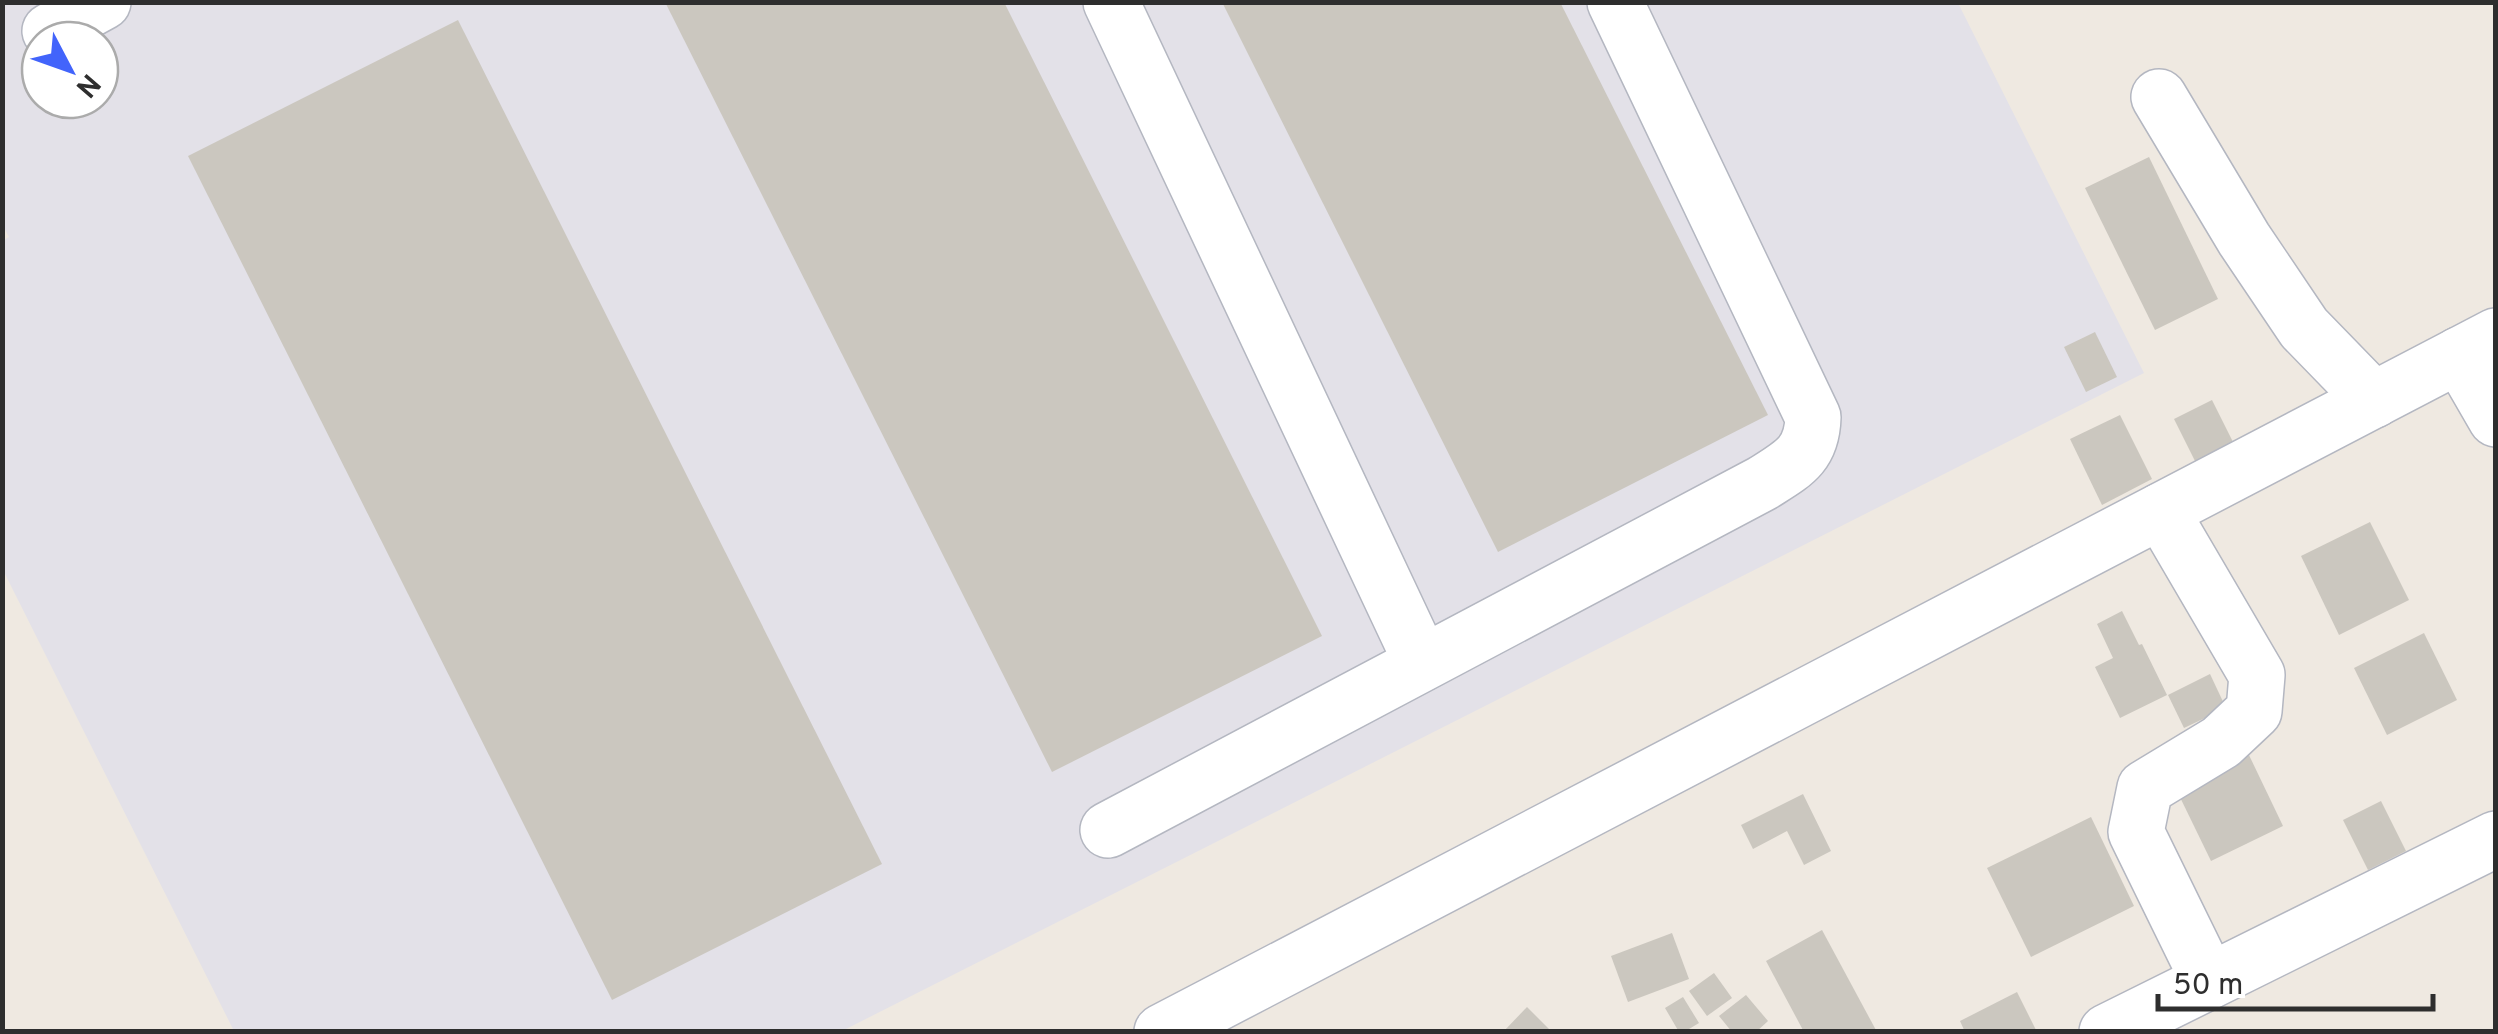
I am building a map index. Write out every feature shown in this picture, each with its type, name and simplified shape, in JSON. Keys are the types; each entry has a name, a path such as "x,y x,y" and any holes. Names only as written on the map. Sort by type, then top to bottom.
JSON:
{"street":[{"path":"70,20 104,2"},
{"path":"1111,2 1422,663"},
{"path":"1108,830 1763,482 1790,466 1812,440 1813,417 1615,2"},
{"path":"2159,97 2244,239 2304,328 2374,400"},
{"path":"1162,1032 2478,346 2496,419"},
{"path":"2161,511 2257,675 2254,711 2221,742 2145,788 2136,832 2208,981"},
{"path":"2107,1032 2496,839"}],"shaded area":[{"path":"3,3 1958,3 2144,373 842,1031 234,1031 3,570 2,241 9,237 2,224"}],"building":[{"path":"665,2 1004,2 1322,636 1052,772"},
{"path":"1222,2 1560,2 1768,415 1498,552"},
{"path":"458,20 882,864 612,1000 188,156"},
{"path":"2149,157 2218,299 2155,330 2085,188"},
{"path":"2095,332 2117,377 2086,392 2064,347"},
{"path":"2212,400 2235,446 2197,465 2174,419"},
{"path":"2120,415 2152,479 2102,505 2070,439"},
{"path":"2370,522 2409,600 2339,635 2301,556"},
{"path":"2122,611 2167,695 2120,718 2095,667 2113,658 2097,624"},
{"path":"2424,633 2457,700 2387,735 2354,668"},
{"path":"2210,674 2226,708 2184,728 2168,695"},
{"path":"2248,753 2283,826 2211,861 2176,789"},
{"path":"1803,794 1831,851 1804,865 1787,831 1753,849 1741,825"},
{"path":"2381,801 2406,851 2368,870 2343,820"},
{"path":"2091,817 2134,906 2031,957 1987,868"},
{"path":"1822,930 1877,1032 1804,1032 1766,961"},
{"path":"1672,933 1689,979 1628,1002 1611,956"},
{"path":"1714,973 1732,998 1707,1016 1689,991"},
{"path":"2017,992 2037,1032 1965,1032 1960,1021"},
{"path":"1746,995 1768,1021 1756,1032 1732,1032 1719,1016"},
{"path":"1683,997 1699,1023 1679,1032 1665,1008"},
{"path":"1527,1007 1552,1032 1503,1032"}]}
